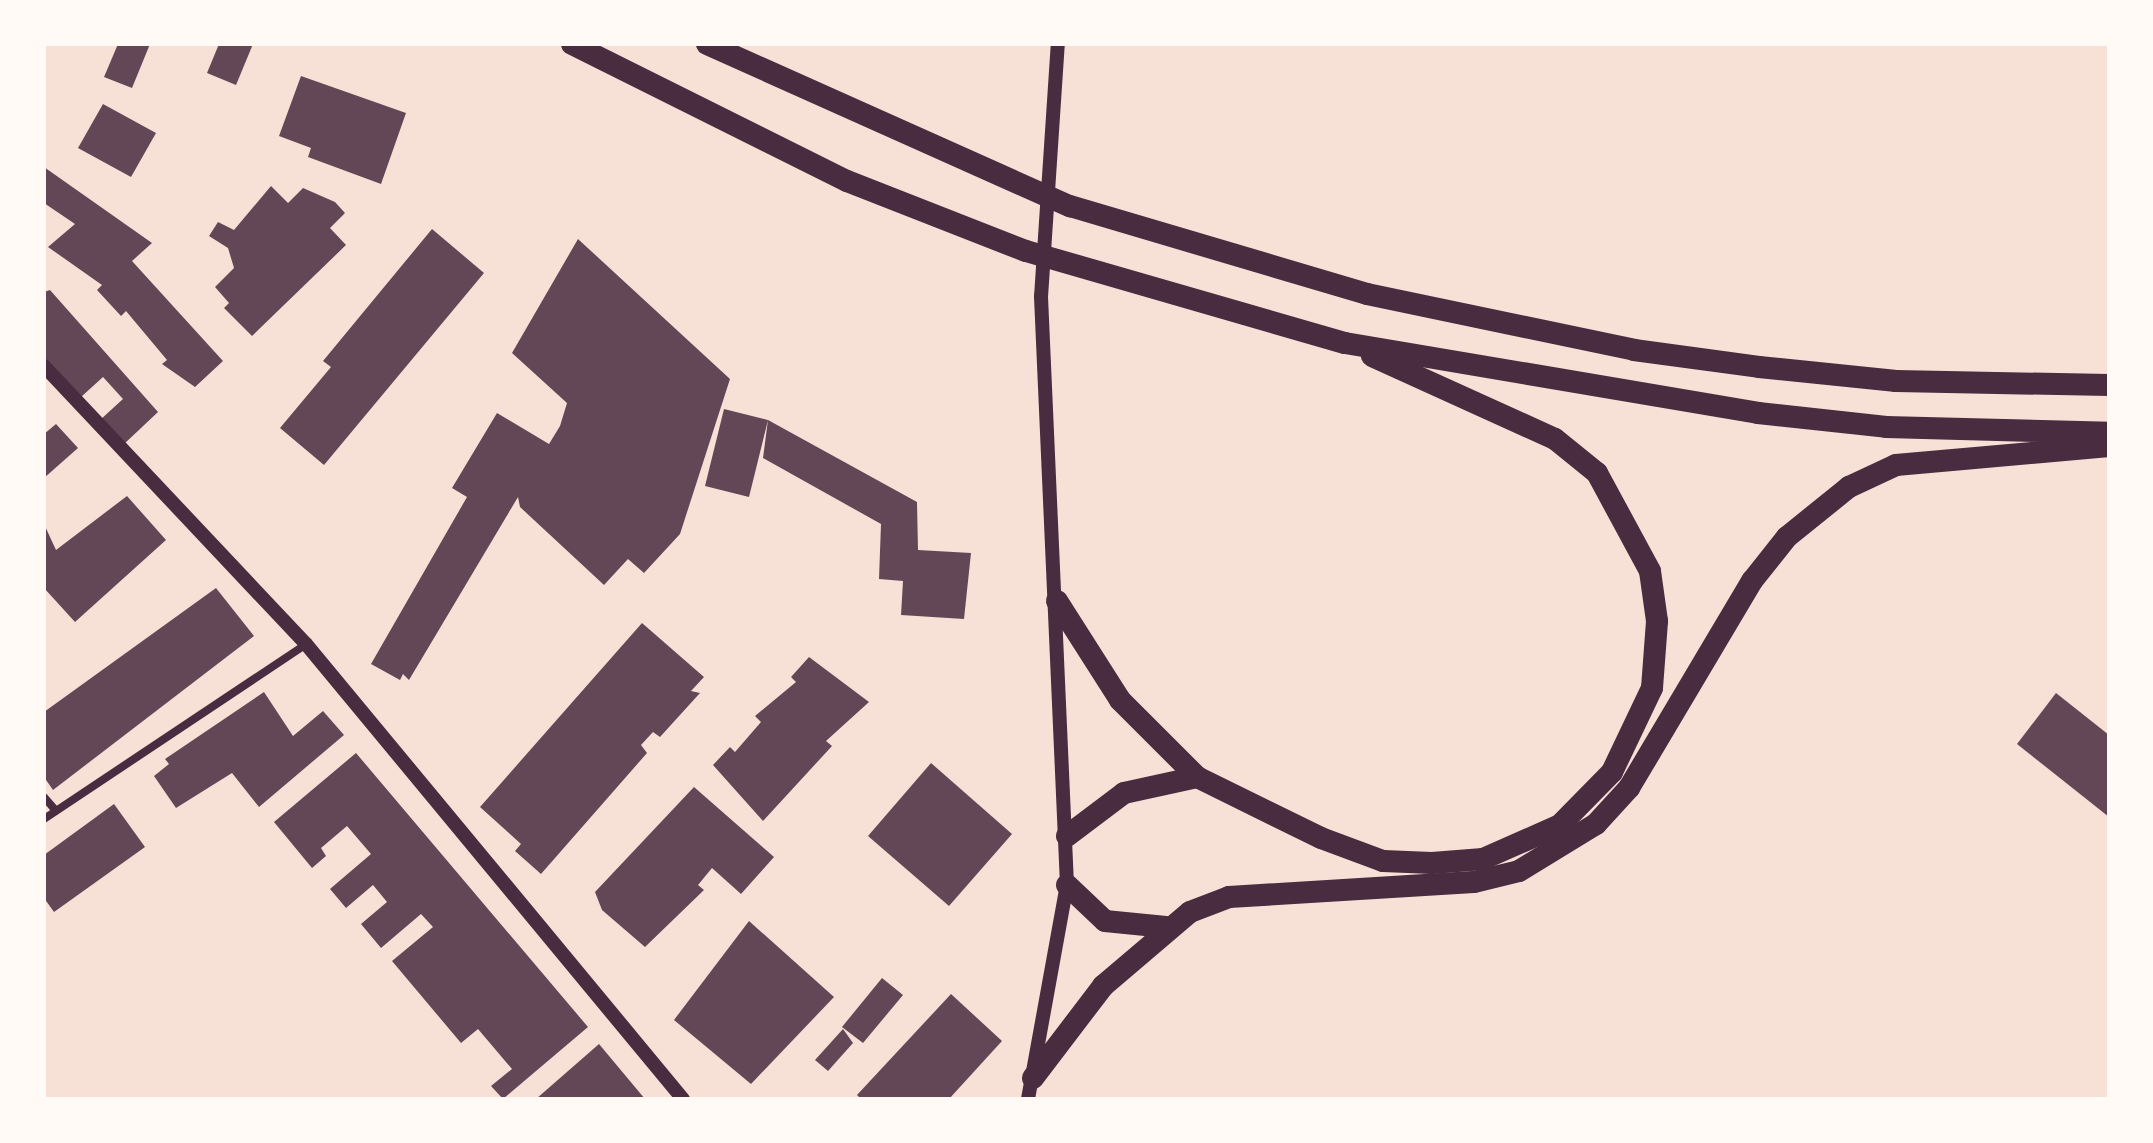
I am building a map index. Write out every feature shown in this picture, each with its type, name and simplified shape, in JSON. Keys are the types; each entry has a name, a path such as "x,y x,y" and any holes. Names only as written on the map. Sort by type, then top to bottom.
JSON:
{"highway":[{"path":"572,44 847,181 1011,245 1345,343 1758,413 2039,433 2109,433"},
{"path":"707,44 1070,206 1367,294 1620,348 1759,367 2041,384 2109,385"},
{"path":"1057,601 1120,700 1197,777 1383,861 1483,859 1531,841 1582,805 1612,772 1652,688 1657,621 1650,571 1597,473 1555,439 1345,343"},
{"path":"1031,1089 1103,986 1166,927 1229,897 1474,882 1519,871 1613,808 1752,581 1814,511 1896,465 2039,458 2109,446"},
{"path":"1067,836 1124,793 1197,777"},
{"path":"1067,885 1105,921 1166,927"}],"street":[{"path":"1031,1089 1067,885 1057,601 1041,297 1058,44"},
{"path":"44,366 306,644 683,1099"},
{"path":"44,819 306,644"},
{"path":"44,797 56,811"}],"building":[{"path":"118,44 150,44 132,88 104,77"},
{"path":"219,44 253,44 236,85 207,73"},
{"path":"301,76 406,113 381,184 308,157 311,148 279,136"},
{"path":"103,104 156,133 131,177 78,148"},
{"path":"44,167 152,243 132,261 223,361 195,387 162,364 167,360 126,311 121,316 97,290 102,285 48,247 75,224 44,203"},
{"path":"271,186 288,203 303,188 335,202 345,213 330,228 346,245 252,336 224,308 229,303 215,287 234,268 228,248 209,236 218,222 234,230"},
{"path":"432,229 484,273 324,465 280,428 331,367 323,361"},
{"path":"578,239 730,379 680,534 644,573 628,559 604,585 520,507 518,497 409,680 403,674 400,680 371,664 467,497 452,488 497,413 549,444 560,426 567,403 512,353"},
{"path":"50,290 158,412 123,445 100,420 123,399 103,377 81,397 44,358 44,292"},
{"path":"724,409 768,420 749,497 705,486"},
{"path":"768,420 917,502 918,550 971,553 964,619 901,615 903,581 879,579 881,524 763,458"},
{"path":"56,424 78,448 44,478 44,434"},
{"path":"127,496 166,540 75,622 44,588 44,524 56,550"},
{"path":"216,588 254,636 53,790 44,777 44,712"},
{"path":"642,623 704,677 691,691 700,693 660,737 653,732 641,745 647,753 541,874 515,851 521,844 480,807"},
{"path":"809,657 869,702 826,741 832,746 763,821 713,765 730,747 735,752 761,722 755,716 796,682 791,677"},
{"path":"264,692 293,736 323,711 344,735 259,807 232,773 176,808 154,776 169,764 165,759"},
{"path":"2056,693 2109,735 2109,817 2017,744"},
{"path":"356,753 588,1027 503,1099 491,1086 512,1069 478,1029 461,1043 392,961 433,927 421,914 381,948 361,924 387,902 373,885 346,908 330,889 371,854 347,826 321,848 326,856 312,868 274,822"},
{"path":"931,763 1012,834 949,906 868,836"},
{"path":"694,787 774,857 741,894 712,868 698,885 704,890 645,947 602,910 595,892"},
{"path":"114,804 145,847 54,912 44,898 44,855"},
{"path":"749,921 834,997 751,1084 674,1020"},
{"path":"882,978 903,995 863,1043 842,1027"},
{"path":"951,994 1002,1041 949,1099 861,1099 857,1095"},
{"path":"843,1029 853,1043 828,1071 815,1060"},
{"path":"599,1044 645,1099 536,1099"}]}
